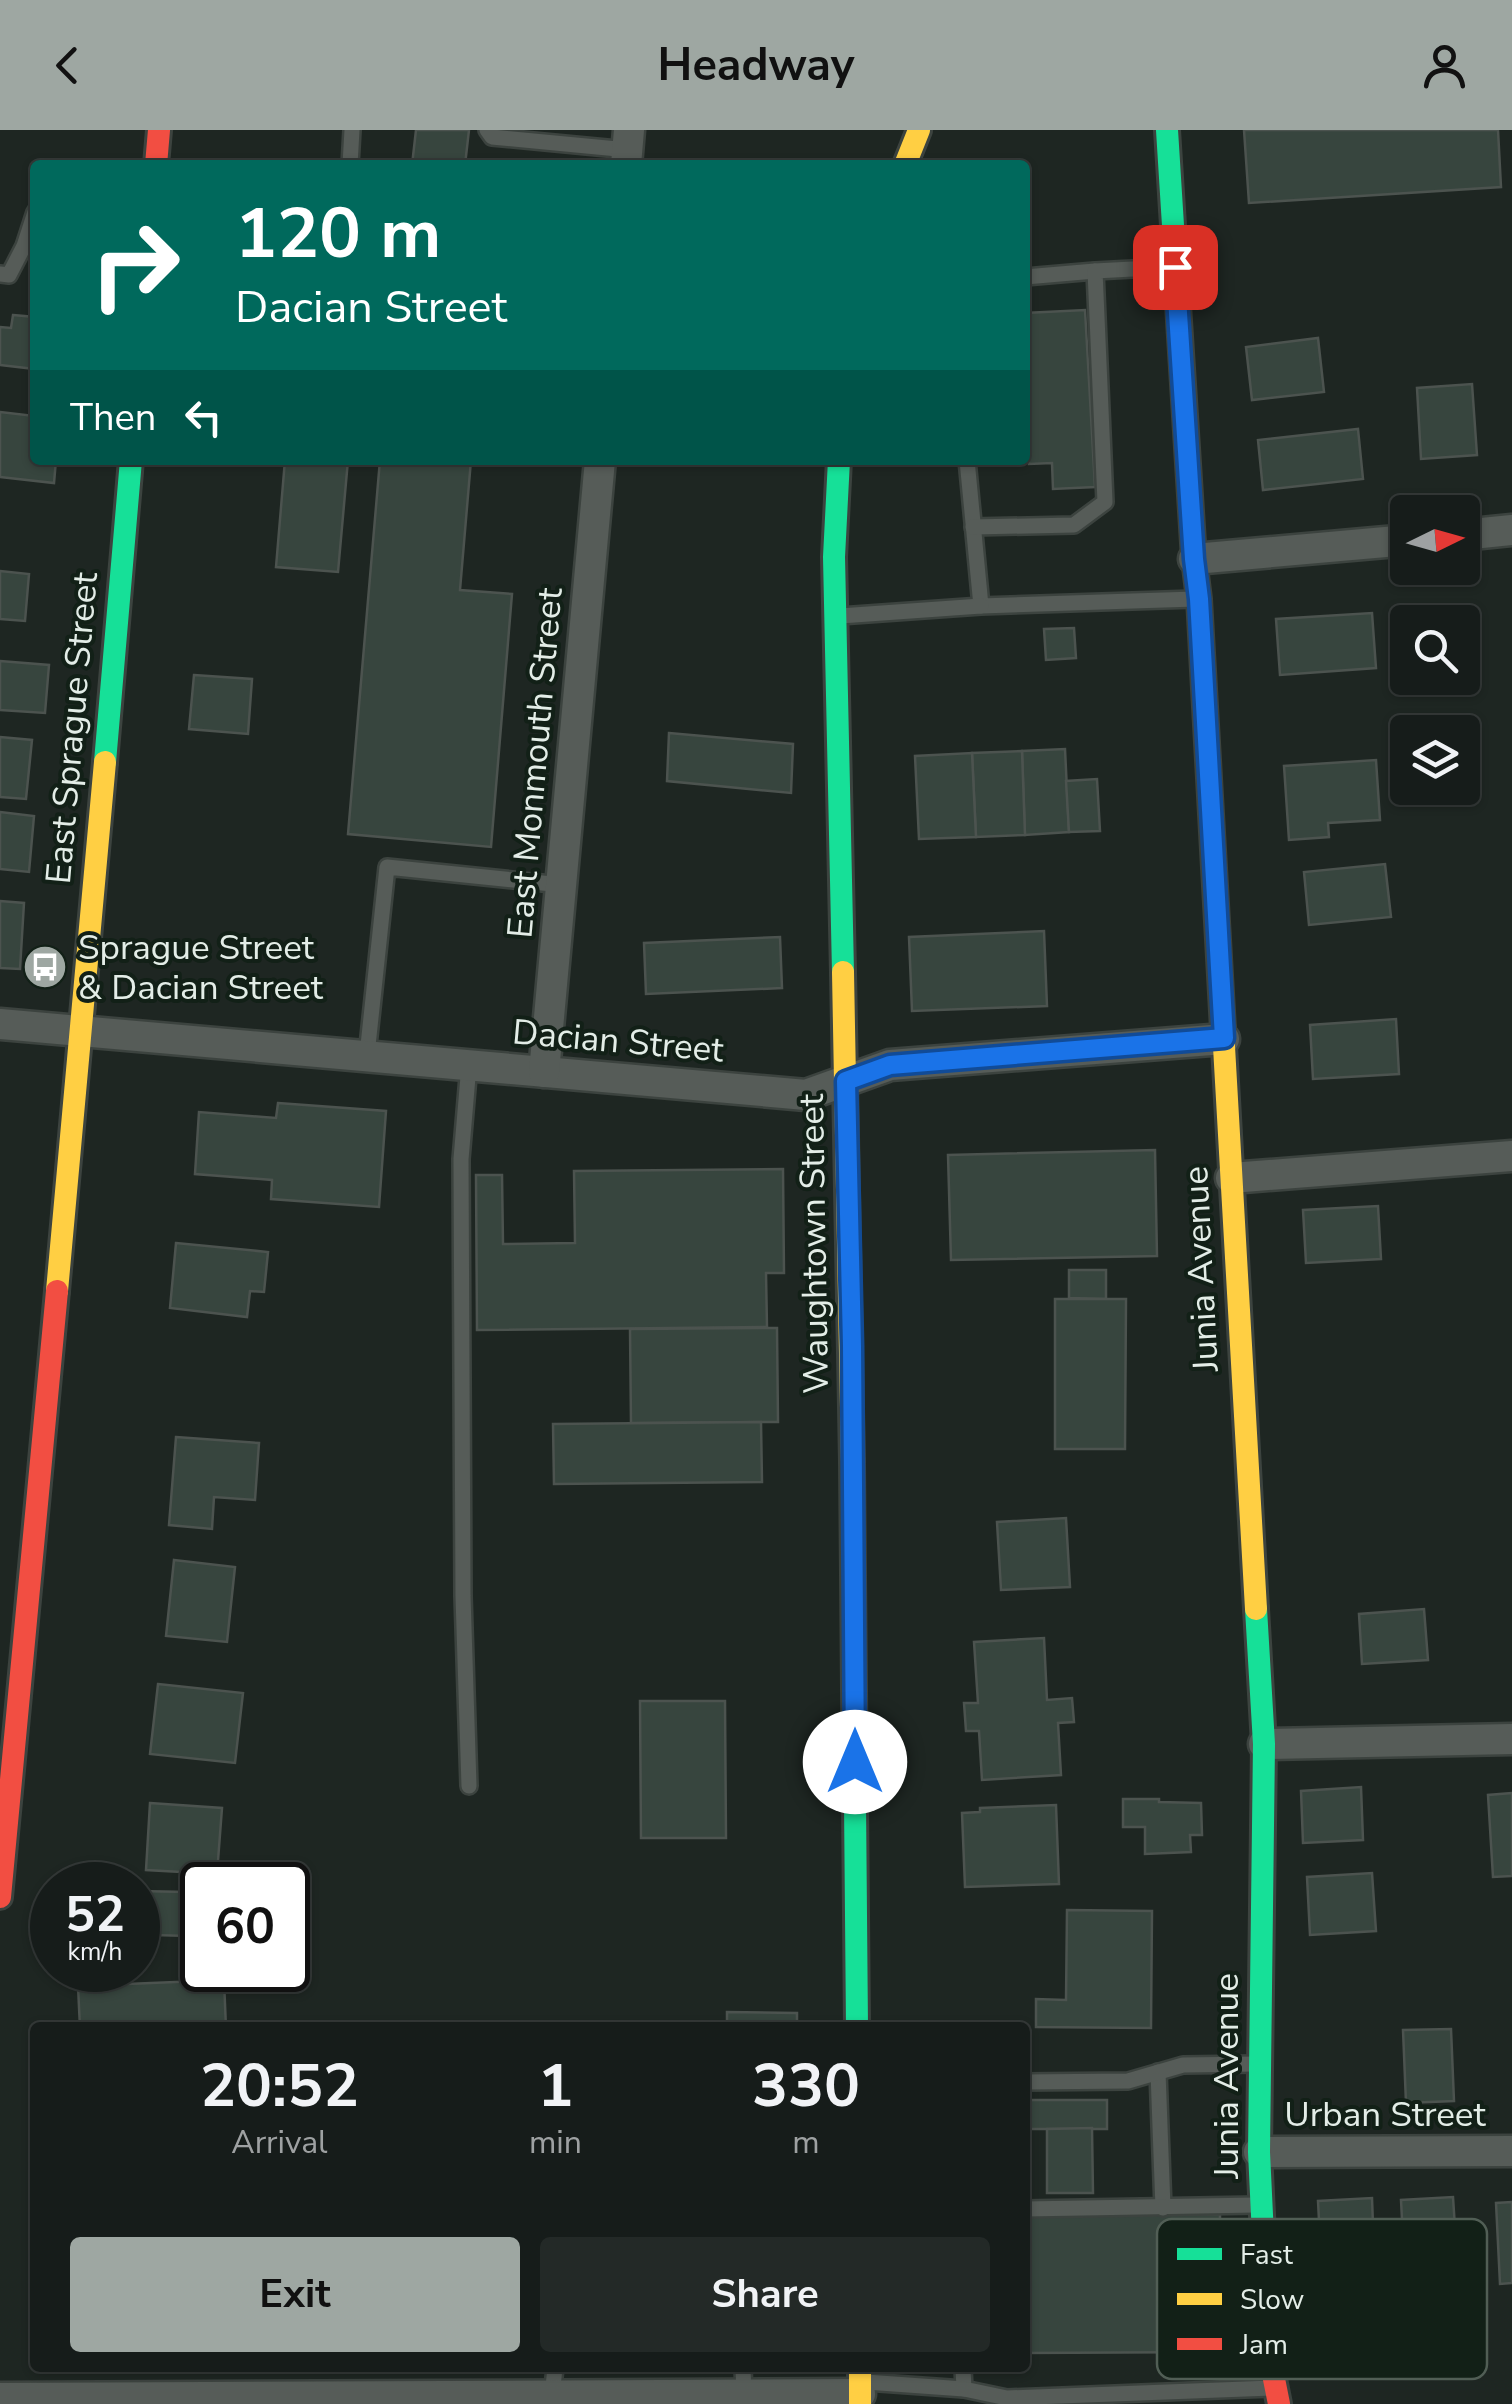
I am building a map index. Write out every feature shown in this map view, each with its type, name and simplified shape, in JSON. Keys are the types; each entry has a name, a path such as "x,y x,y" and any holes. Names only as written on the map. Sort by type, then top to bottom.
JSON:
{"street":[{"path":"156,160 159,130"},
{"path":"907,160 919,130"},
{"name":"Junia Avenue","path":"1167,130 1199,599 1264,1744 1259,2152 1263,2219"},
{"name":"East Sprague Street","path":"0,1897 130,465"},
{"name":"East Monmouth Street","path":"544,1072 600,465"},
{"name":"Waughtown Street","path":"839,465 836,616 852,1346 857,2022"},
{"path":"1480,533 1512,530"},
{"path":"1194,559 1390,542"},
{"name":"Dacian Street","path":"0,1024 806,1095 890,1065 1224,1038"},
{"path":"1231,1178 1512,1156"},
{"path":"1264,1744 1512,1739"},
{"name":"Urban Street","path":"1259,2152 1512,2151"},
{"path":"0,2398 553,2382 744,2381 859,2390"}],"lane":[{"path":"350,160 352,130"},
{"path":"488,130 492,138 628,148"},
{"path":"0,274 9,275 30,227"},
{"path":"1030,277 1175,267"},
{"path":"973,527 1074,525 1105,502 1095,271"},
{"path":"967,465 981,606"},
{"path":"836,616 981,606 1199,599"},
{"path":"367,1056 387,867 562,885"},
{"path":"468,1065 461,1159 463,1596 469,1786"},
{"path":"1030,2082 1128,2080 1183,2065 1260,2064"},
{"path":"1158,2072 1163,2208"},
{"path":"1030,2209 1262,2204"},
{"path":"963,2372 964,2389"},
{"path":"859,2390 964,2389 1007,2398 1278,2396"}],"building":[{"path":"416,130 469,130 466,160 413,160"},
{"path":"1244,130 1498,130 1501,187 1249,203"},
{"path":"1085,310 1095,487 1053,489 1052,463 1030,464 1030,313"},
{"path":"13,315 30,317 30,368 0,365 0,327 11,328"},
{"path":"1318,338 1324,392 1252,400 1246,347"},
{"path":"1472,384 1477,455 1421,459 1417,388"},
{"path":"0,412 30,415 30,465 56,465 54,483 0,477"},
{"path":"1358,429 1363,479 1263,490 1258,440"},
{"path":"285,465 348,465 338,572 276,567"},
{"path":"380,465 471,465 460,590 512,594 491,847 348,834"},
{"path":"0,571 29,574 25,621 0,619"},
{"path":"1372,613 1376,668 1280,675 1276,619"},
{"path":"1074,628 1076,658 1046,660 1044,629"},
{"path":"0,661 49,665 45,713 0,710"},
{"path":"194,675 252,679 248,734 189,729"},
{"path":"669,733 793,744 791,793 667,781"},
{"path":"0,737 32,740 26,799 0,797"},
{"path":"1065,749 1069,832 1025,835 1022,751"},
{"path":"1022,751 1025,835 976,837 972,753"},
{"path":"972,753 976,837 919,839 915,756"},
{"path":"1376,760 1380,820 1328,823 1329,837 1289,840 1284,766"},
{"path":"1097,779 1100,831 1069,832 1066,781"},
{"path":"0,812 34,816 29,872 0,869"},
{"path":"1385,864 1391,917 1309,925 1304,872"},
{"path":"0,901 24,903 20,969 0,968"},
{"path":"1044,931 1047,1006 912,1011 909,937"},
{"path":"780,937 782,988 646,994 644,943"},
{"path":"1396,1019 1399,1074 1313,1079 1310,1025"},
{"path":"278,1103 386,1111 379,1207 271,1199 272,1180 195,1174 199,1112 276,1118"},
{"path":"1155,1150 1157,1256 951,1260 948,1155"},
{"path":"783,1169 784,1273 766,1273 767,1327 477,1330 476,1175 502,1175 503,1244 575,1243 574,1171"},
{"path":"1378,1206 1381,1259 1306,1263 1303,1210"},
{"path":"176,1243 268,1252 264,1292 250,1291 247,1317 170,1308"},
{"path":"1069,1270 1106,1270 1106,1299 1069,1298"},
{"path":"1055,1299 1126,1299 1125,1449 1055,1449"},
{"path":"777,1328 778,1422 631,1423 630,1329"},
{"path":"761,1422 762,1482 554,1484 553,1424"},
{"path":"176,1437 259,1443 255,1500 214,1497 212,1529 169,1525"},
{"path":"1066,1518 1070,1587 1001,1590 997,1522"},
{"path":"174,1560 235,1567 227,1642 166,1636"},
{"path":"1424,1609 1428,1660 1362,1664 1359,1614"},
{"path":"1044,1638 1047,1700 1072,1698 1074,1722 1058,1723 1061,1775 982,1780 979,1731 966,1731 964,1703 978,1703 974,1642"},
{"path":"158,1684 243,1693 235,1763 150,1754"},
{"path":"640,1701 725,1701 726,1838 641,1838"},
{"path":"1361,1787 1363,1840 1303,1843 1301,1791"},
{"path":"1512,1793 1512,1876 1493,1877 1488,1795"},
{"path":"1123,1799 1201,1803 1202,1835 1190,1835 1191,1852 1145,1854 1145,1827 1123,1827"},
{"path":"150,1803 222,1808 218,1862 180,1862 180,1872 160,1871 160,1862 146,1862"},
{"path":"1056,1805 1059,1884 965,1887 962,1813 980,1812 980,1808"},
{"path":"1372,1873 1376,1931 1310,1935 1307,1877"},
{"path":"160,1891 180,1892 180,1936 160,1935"},
{"path":"1067,1910 1152,1911 1151,2028 1036,2027 1036,1999 1066,2000"},
{"path":"180,1982 180,1992 224,1992 226,2022 80,2022 78,1992 160,1992 160,1983"},
{"path":"727,2012 797,2013 797,2022 727,2022"},
{"path":"1451,2029 1454,2101 1406,2103 1403,2030"},
{"path":"1030,2100 1107,2100 1107,2129 1030,2129"},
{"path":"1092,2128 1093,2193 1047,2193 1047,2129"},
{"path":"1453,2197 1454,2219 1402,2219 1401,2200"},
{"path":"1372,2198 1373,2219 1319,2219 1318,2201"},
{"path":"1512,2202 1512,2283 1500,2284 1496,2203"},
{"path":"1220,2214 1220,2219 1157,2219 1157,2352 1030,2353 1030,2215"}],"traffic: fast":[{"path":"1167,130 1223,1029"},
{"path":"105,762 131,465"},
{"path":"839,465 834,557 843,972"},
{"path":"852,1462 857,2022"},
{"path":"1256,1609 1264,1744 1259,2152 1262,2219"}],"traffic: slow":[{"path":"907,160 919,130"},
{"path":"57,1291 105,762"},
{"path":"843,972 852,1462"},
{"path":"1223,1029 1256,1609"},
{"path":"860,2372 860,2404"}],"traffic: jam":[{"path":"156,160 159,130"},
{"path":"0,1897 57,1291"},
{"path":"1274,2379 1279,2404"}],"place":[{"name":"Sprague Street & Dacian Street","path":"45,967"}],"route":[{"path":"855,1762 846,1081 890,1065 1224,1038 1175,267"}]}
